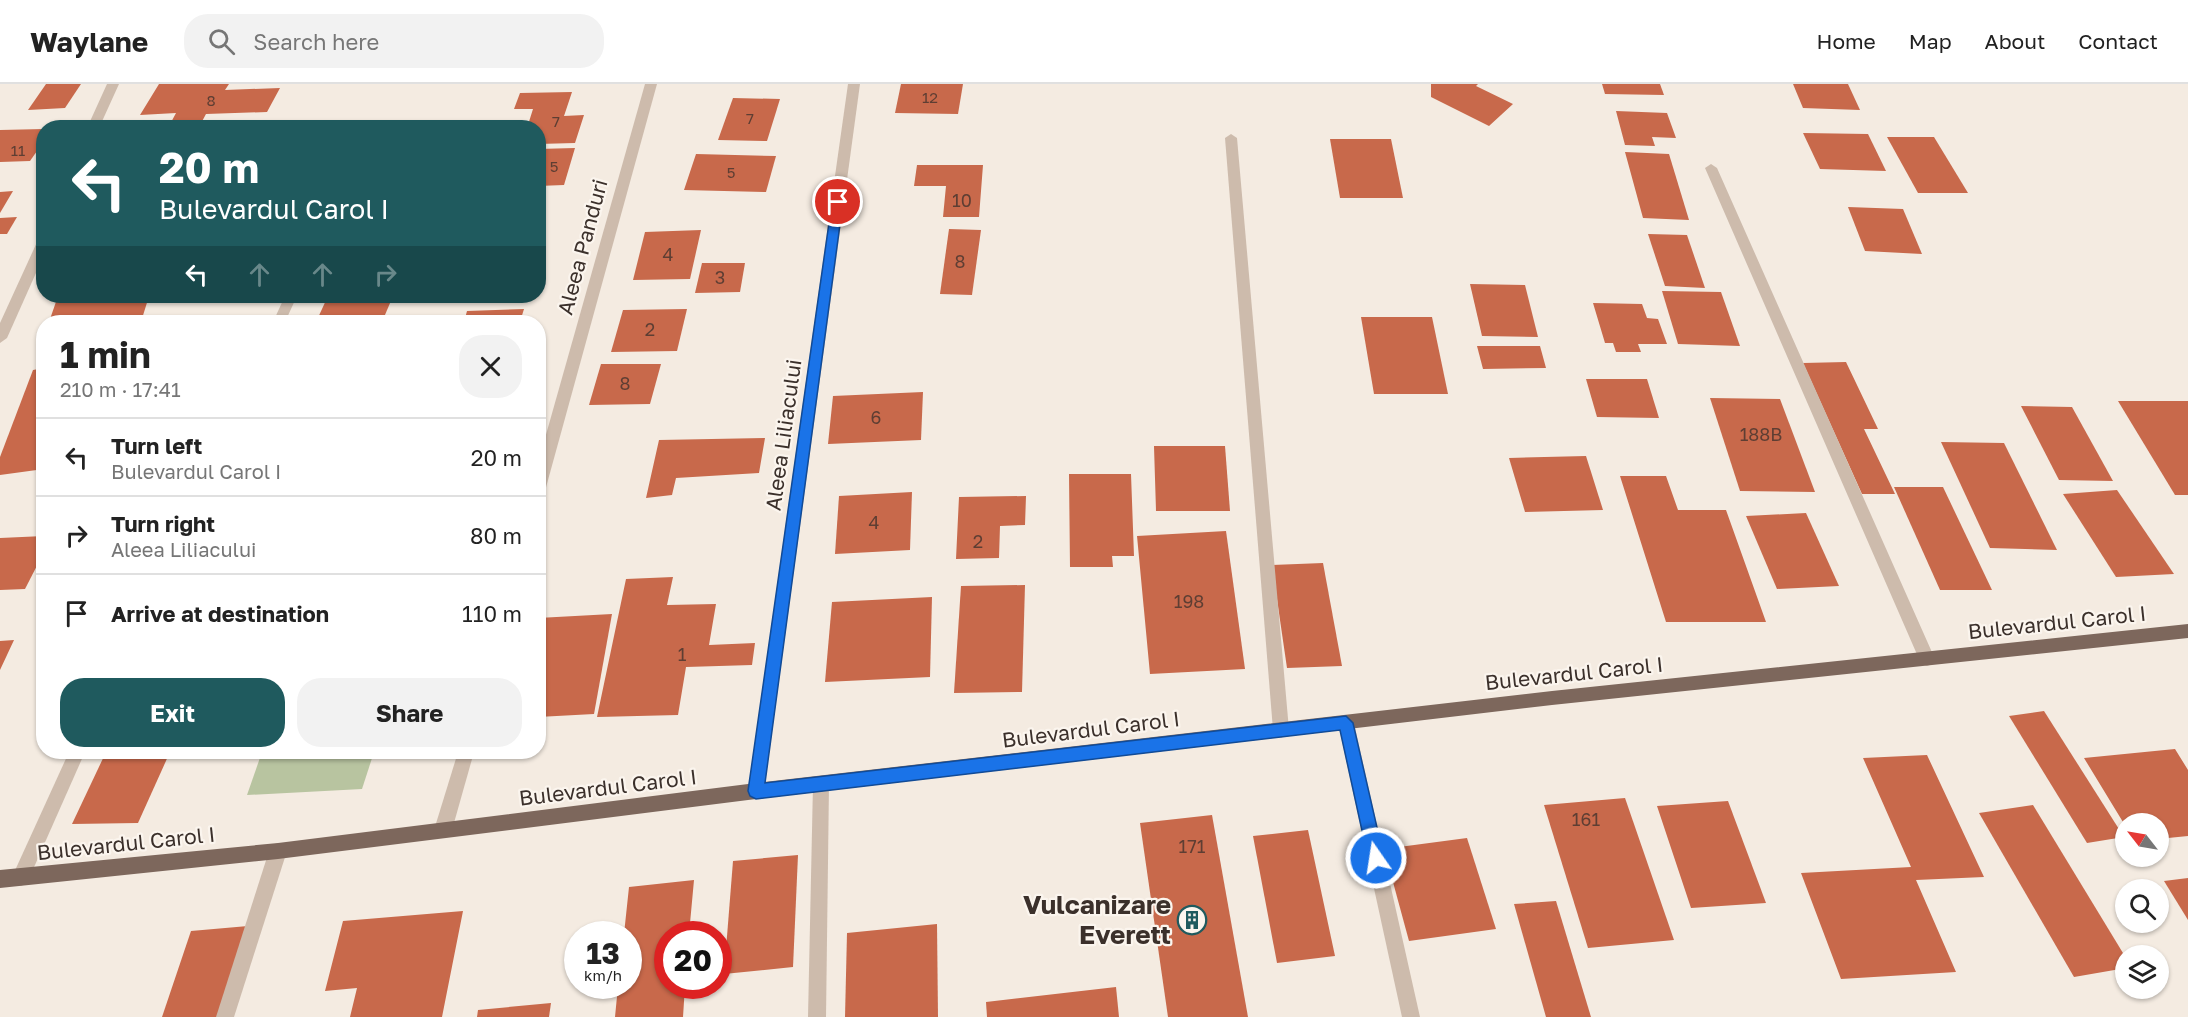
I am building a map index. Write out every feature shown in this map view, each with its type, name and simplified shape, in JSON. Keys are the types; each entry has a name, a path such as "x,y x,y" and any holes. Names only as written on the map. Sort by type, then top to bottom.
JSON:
{"main road":[{"name":"Bulevardul Carol I","path":"0,879 278,851 821,783 1281,730 2188,631"}],"street":[{"path":"97,120 113,84"},
{"name":"Aleea Panduri","path":"546,462 651,84"},
{"name":"Aleea Liliacului","path":"756,791 854,84"},
{"path":"1231,138 1281,730"},
{"path":"1711,168 1927,659"},
{"path":"0,338 36,258"},
{"path":"1346,723 1412,1017"},
{"path":"21,877 74,759"},
{"path":"443,830 464,759"},
{"path":"817,1017 821,783"},
{"path":"225,1017 278,851"}],"green space":[{"path":"260,759 372,759 362,789 247,795"}],"building":[{"path":"46,84 81,84 65,108 28,110"},
{"path":"159,84 229,84 225,90 280,88 267,112 206,114 203,120 172,120 176,113 140,115"},
{"path":"901,84 963,84 958,114 895,113"},
{"path":"1431,84 1478,84 1476,86 1513,104 1489,126 1431,97"},
{"path":"1602,84 1660,84 1664,95 1605,94"},
{"path":"1793,84 1848,84 1860,110 1803,108"},
{"path":"572,92 564,116 584,115 575,143 546,144 546,120 530,120 533,109 514,109 520,93"},
{"path":"733,98 780,99 767,141 718,140"},
{"path":"1616,111 1667,113 1676,138 1652,137 1655,146 1625,145"},
{"path":"36,129 36,152 30,161 0,162 0,130"},
{"path":"1803,133 1868,134 1886,171 1820,169"},
{"path":"1887,137 1934,137 1968,193 1918,193"},
{"path":"1330,139 1391,139 1403,198 1340,198"},
{"path":"575,148 564,185 546,186 546,149"},
{"path":"1625,152 1669,154 1689,220 1643,218"},
{"path":"696,154 776,156 766,192 684,190"},
{"path":"917,165 983,165 979,217 943,217 946,186 914,186"},
{"path":"13,191 0,213 0,192"},
{"path":"1848,207 1903,209 1922,254 1865,251"},
{"path":"17,217 7,234 0,234 0,218"},
{"path":"949,229 981,230 972,295 940,294"},
{"path":"701,230 690,279 633,280 645,232"},
{"path":"1648,234 1687,235 1705,288 1665,286"},
{"path":"702,263 745,263 740,292 695,293"},
{"path":"1470,284 1525,285 1538,337 1482,336"},
{"path":"1662,291 1721,292 1740,346 1678,344"},
{"path":"56,303 147,303 143,315 51,315"},
{"path":"325,303 390,303 385,315 319,315"},
{"path":"1593,303 1642,304 1647,318 1658,319 1667,344 1638,344 1641,352 1616,352 1613,343 1605,343"},
{"path":"524,309 522,315 466,315 467,311"},
{"path":"687,309 677,351 611,352 623,310"},
{"path":"1361,317 1432,317 1448,394 1374,394"},
{"path":"1477,346 1540,346 1546,368 1483,369"},
{"path":"1846,362 1878,429 1864,429 1895,494 1862,494 1803,363"},
{"path":"601,364 661,364 650,404 589,405"},
{"path":"36,369 36,470 0,475 0,457 33,370"},
{"path":"1586,379 1647,379 1659,418 1597,417"},
{"path":"923,392 921,440 828,444 833,396"},
{"path":"1710,398 1780,399 1815,492 1740,491"},
{"path":"2118,401 2188,401 2188,495 2175,495"},
{"path":"2021,406 2072,407 2113,481 2059,480"},
{"path":"765,438 759,473 676,478 672,495 646,498 659,440"},
{"path":"1941,442 2004,443 2057,550 1990,548"},
{"path":"1154,446 1225,446 1230,511 1156,511"},
{"path":"1586,456 1603,510 1525,512 1509,458"},
{"path":"1069,474 1131,474 1134,556 1112,556 1113,567 1070,567"},
{"path":"1620,476 1666,476 1678,510 1726,510 1766,622 1666,622"},
{"path":"1894,487 1943,487 1992,590 1940,590"},
{"path":"2117,490 2174,574 2116,577 2063,494"},
{"path":"912,492 910,550 835,554 839,496"},
{"path":"1026,496 1025,525 1000,526 999,558 956,559 959,497"},
{"path":"1806,513 1839,586 1777,589 1746,516"},
{"path":"1226,531 1245,669 1150,674 1137,536"},
{"path":"36,536 36,568 25,589 0,590 0,538"},
{"path":"1323,563 1342,666 1287,668 1272,565"},
{"path":"673,577 667,605 716,604 709,645 755,643 752,665 686,667 678,715 597,717 626,579"},
{"path":"1025,585 1022,692 954,693 961,586"},
{"path":"932,597 930,677 825,682 832,602"},
{"path":"612,614 594,714 546,717 546,618"},
{"path":"14,640 0,670 0,641"},
{"path":"2044,711 2115,823 2115,838 2087,843 2009,716"},
{"path":"2175,749 2188,770 2188,836 2169,838 2169,813 2117,813 2084,758"},
{"path":"1927,755 1984,877 1916,880 1956,972 1841,979 1801,873 1911,867 1863,758"},
{"path":"103,759 167,759 138,823 72,824"},
{"path":"1625,798 1674,940 1588,948 1544,805"},
{"path":"1728,801 1766,903 1691,908 1657,806"},
{"path":"2033,805 2118,945 2115,945 2115,970 2074,977 1979,813"},
{"name":"Vulcanizare Everett","path":"1212,815 1248,1017 1168,1017 1140,823"},
{"path":"1308,830 1335,956 1277,963 1253,836"},
{"path":"1467,838 1496,929 1409,941 1384,849"},
{"path":"798,855 793,967 732,973 732,921 728,921 733,861"},
{"path":"2188,878 2188,920 2169,889 2169,880"},
{"path":"694,880 690,921 654,921 654,999 684,999 683,1017 615,1017 617,999 642,999 642,921 625,921 629,887"},
{"path":"1556,901 1591,1017 1546,1017 1514,904"},
{"path":"463,911 442,1017 350,1017 357,988 325,991 343,921"},
{"path":"937,924 938,1017 845,1017 847,933"},
{"path":"248,926 219,1017 162,1017 191,931"},
{"path":"1116,987 1119,1017 987,1017 986,1002"},
{"path":"551,1003 549,1017 477,1017 478,1010"}],"place":[{"name":"Vulcanizare Everett","path":"1192,920"}],"route":[{"path":"838,202 756,791 1346,723 1376,858"}]}
